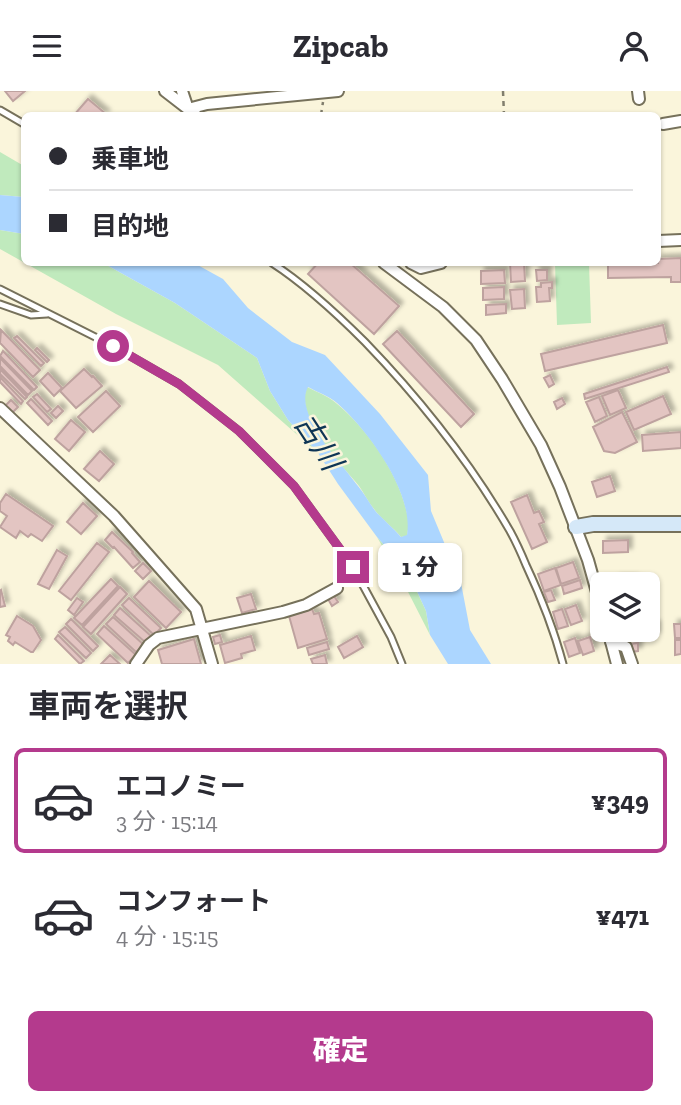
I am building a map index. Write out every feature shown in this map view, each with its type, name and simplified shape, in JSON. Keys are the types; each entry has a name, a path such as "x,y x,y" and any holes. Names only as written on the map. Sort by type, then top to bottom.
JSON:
{"street":[{"path":"165,91 192,112"},
{"path":"182,91 192,112"},
{"path":"192,112 207,104 338,91"},
{"path":"663,124 681,121"},
{"path":"661,241 681,240"},
{"path":"388,266 443,307 476,340 502,379 541,445 576,527 591,572"},
{"path":"0,408 114,516 196,609 212,664"},
{"path":"576,527 593,524 681,524"},
{"path":"136,664 149,645 158,638 282,613 306,605 337,588"},
{"path":"611,642 617,664"},
{"path":"611,642 626,647 632,664"}],"lane":[{"path":"0,110 21,122"},
{"path":"277,266 340,317 384,362 435,421 511,533 543,602 563,664"},
{"path":"0,289 113,346 179,384 239,431 294,486 353,567 391,637 402,664"},
{"path":"0,305 31,315 51,314"}],"path":[{"path":"503,91 504,112"}],"green space":[{"path":"0,152 21,164 21,197 0,195"},
{"path":"0,230 21,234 21,260 0,249"},
{"path":"30,266 108,266 175,303 257,358 270,391 288,420 318,453 218,365 116,314"},
{"path":"555,266 589,266 591,323 557,325"},
{"path":"307,387 336,403 360,426 382,455 399,487 404,503 408,521 407,536 401,537 377,513 321,439 307,412"},
{"path":"377,537 391,553 401,573 414,585 426,611 430,635 405,586"}],"water":[{"path":"0,195 21,197 21,234 0,230"},
{"name":"古川","path":"108,266 199,266 223,279 248,308 292,342 325,355 380,414 428,475 431,511 461,583 470,630 491,664 448,664 430,635 426,611 414,585 401,573 391,553 338,484 318,453 288,420 270,391 257,358 175,303","holes":["308,387 327,396 362,429 386,463 403,500 407,535 401,537 377,513 313,425 305,398"]}],"building":[{"path":"5,91 25,91 13,101"},
{"path":"88,99 104,112 77,112"},
{"path":"681,258 681,282 671,282 671,277 608,278 608,266 661,266 661,259"},
{"path":"315,266 353,266 399,306 374,334 308,274"},
{"path":"510,266 524,266 525,281 511,282"},
{"path":"504,270 505,283 481,284 481,271"},
{"path":"536,270 547,270 547,280 537,281"},
{"path":"552,282 552,288 549,288 550,301 537,302 536,287 541,287 541,283"},
{"path":"504,287 504,299 483,300 483,288"},
{"path":"524,289 525,308 512,309 510,290"},
{"path":"506,304 506,313 486,315 486,305"},
{"path":"663,325 667,343 545,371 541,354"},
{"path":"1,330 40,370 33,377 0,343"},
{"path":"397,331 474,414 461,427 383,344"},
{"path":"17,336 44,363 41,366 14,338"},
{"path":"37,348 49,360 47,362 35,350"},
{"path":"3,351 37,387 34,390 0,356"},
{"path":"0,358 32,391 28,395 0,366"},
{"path":"667,367 669,372 585,399 584,394"},
{"path":"0,369 27,397 25,399 0,374"},
{"path":"84,369 102,386 76,408 60,391"},
{"path":"48,373 62,388 54,396 40,381"},
{"path":"550,375 554,384 549,387 544,378"},
{"path":"0,377 23,401 21,404 0,382"},
{"path":"618,390 626,408 610,415 602,396"},
{"path":"106,391 120,406 93,432 78,417"},
{"path":"37,394 51,409 47,412 33,397"},
{"path":"663,396 671,414 634,430 626,412"},
{"path":"599,397 607,416 595,422 586,402"},
{"path":"562,398 565,404 557,409 554,402"},
{"path":"31,399 52,421 48,425 27,403"},
{"path":"11,400 18,407 11,414 4,407"},
{"path":"58,406 63,411 56,418 51,413"},
{"path":"622,412 637,442 615,453 604,451 593,427"},
{"path":"71,420 85,432 69,451 55,439"},
{"path":"681,432 681,448 643,451 642,435"},
{"path":"100,451 114,464 99,481 84,469"},
{"path":"610,476 615,491 597,497 592,482"},
{"path":"6,494 53,526 42,541 31,534 28,537 20,531 16,538 0,527 7,516 0,511 0,503"},
{"path":"527,495 534,513 539,511 544,522 539,524 547,542 532,549 511,502"},
{"path":"83,503 97,516 81,534 67,522"},
{"path":"112,532 140,562 133,568 105,540"},
{"path":"628,540 628,552 603,553 603,541"},
{"path":"97,543 109,552 71,600 59,591"},
{"path":"57,550 67,556 49,589 38,584"},
{"path":"573,562 579,578 561,584 556,568"},
{"path":"143,563 151,571 143,579 135,571"},
{"path":"555,568 561,585 544,591 538,574"},
{"path":"111,579 118,586 82,625 74,618"},
{"path":"580,580 582,588 564,594 562,586"},
{"path":"149,581 181,612 166,628 134,597"},
{"path":"120,587 127,594 91,634 83,627"},
{"path":"551,590 555,600 548,602 544,592"},
{"path":"0,591 5,606 0,607"},
{"path":"251,594 256,609 242,613 237,598"},
{"path":"334,596 338,602 332,606 328,599"},
{"path":"77,598 83,602 74,615 68,610"},
{"path":"129,598 161,628 154,635 122,605"},
{"path":"576,605 582,621 571,625 565,609"},
{"path":"120,608 151,636 145,642 114,615"},
{"path":"312,609 314,614 319,613 327,639 298,648 289,616"},
{"path":"562,609 568,626 558,629 553,612"},
{"path":"17,616 33,626 41,640 33,652 8,641 10,637 6,635"},
{"path":"113,617 144,645 136,652 106,624"},
{"path":"71,619 98,646 93,651 66,624"},
{"path":"674,624 681,624 681,638 675,638"},
{"path":"104,626 136,655 128,663 97,634"},
{"path":"65,627 91,653 86,658 59,632"},
{"path":"58,635 84,661 80,664 55,639"},
{"path":"220,635 222,642 215,644 213,637"},
{"path":"251,636 255,650 241,654 242,658 225,663 220,645"},
{"path":"357,636 363,647 344,658 338,647"},
{"path":"590,637 594,651 583,655 578,641"},
{"path":"575,638 580,653 569,657 564,642"},
{"path":"194,639 201,664 162,664 158,650"},
{"path":"675,640 681,640 681,654 675,655"},
{"path":"327,642 329,649 309,655 307,648"},
{"path":"638,643 638,651 630,652 630,644"},
{"path":"110,655 120,664 101,664"},
{"path":"325,655 327,664 313,664 311,659"}],"route":[{"path":"113,346 179,384 239,431 294,486 353,567"}]}
